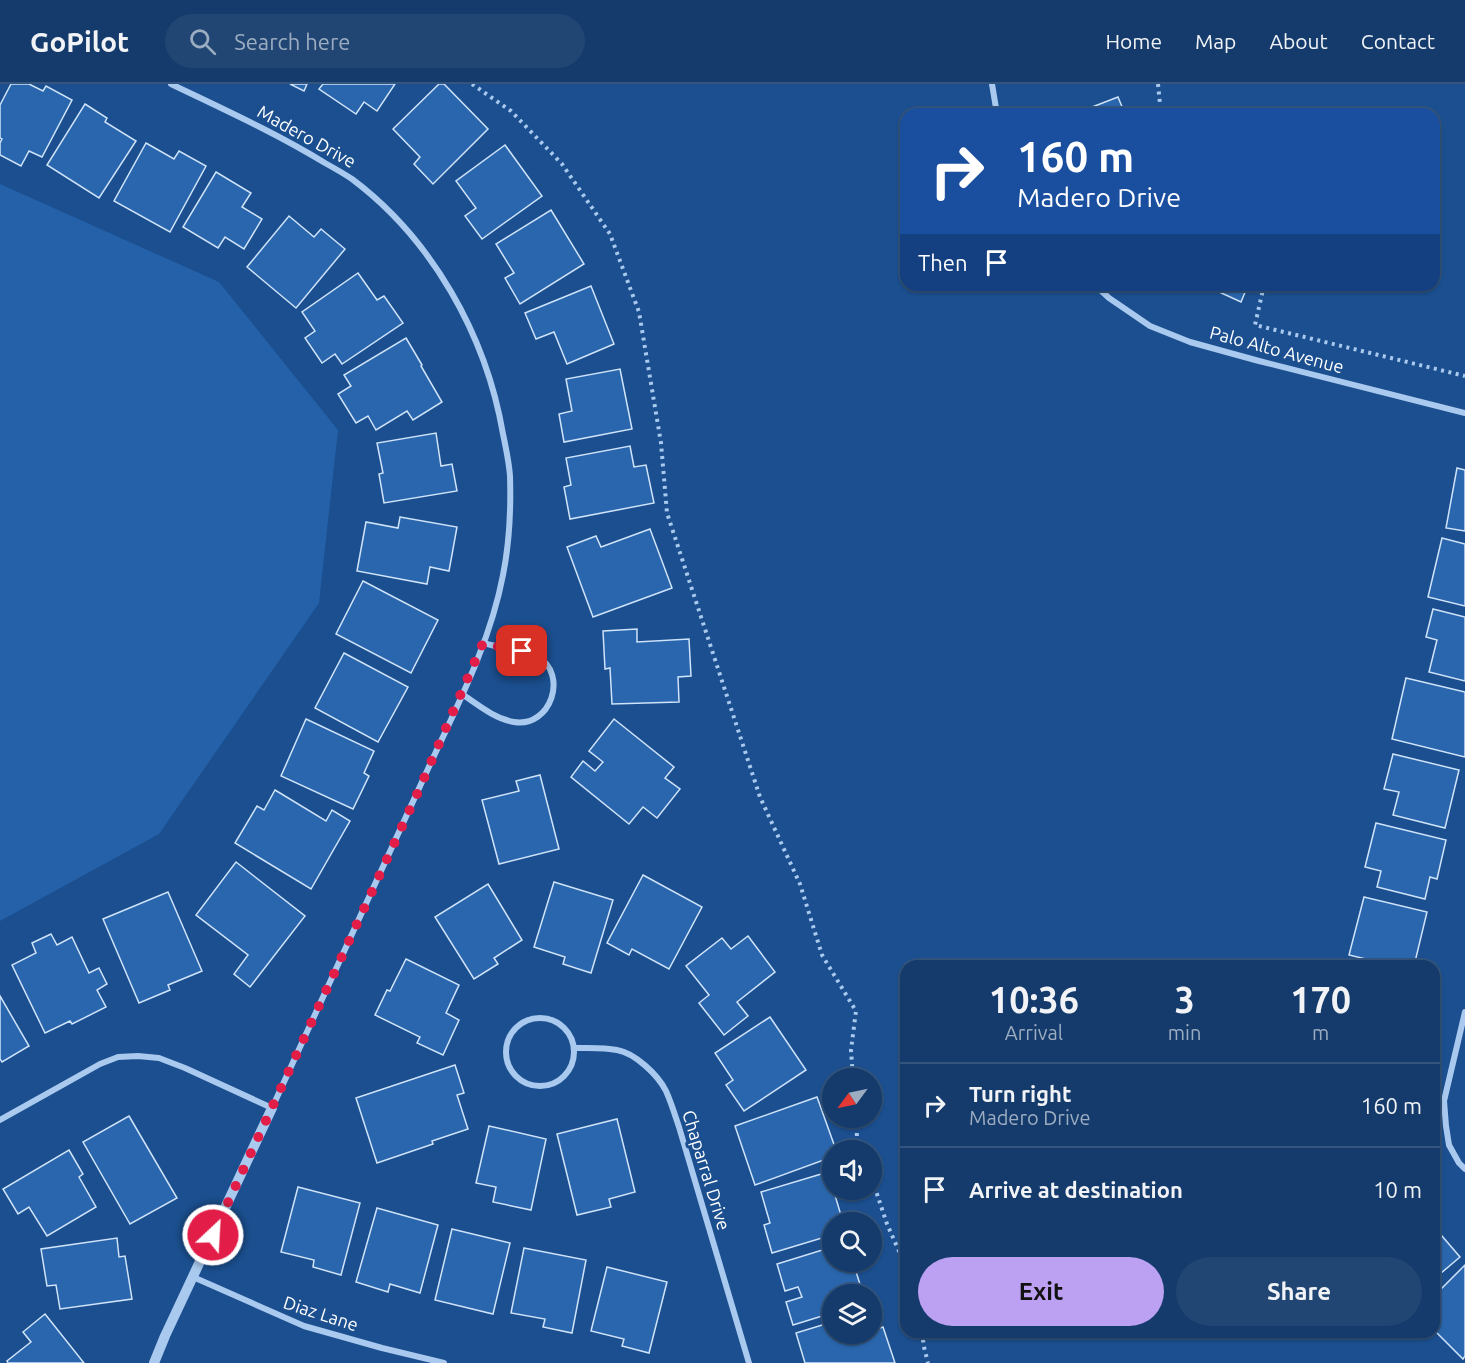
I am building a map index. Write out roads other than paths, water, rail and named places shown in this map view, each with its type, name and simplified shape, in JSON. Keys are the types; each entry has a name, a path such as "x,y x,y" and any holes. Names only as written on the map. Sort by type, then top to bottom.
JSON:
{"street":[{"name":"Madero Drive","path":"154,1363 462,694 483,643 493,618 504,573 510,474 500,418 486,364 458,304 431,259 398,220 351,179 298,146 171,84"},
{"path":"992,84 996,108"},
{"name":"Palo Alto Avenue","path":"1101,291 1150,326 1190,342 1465,413"},
{"path":"462,694 488,711 515,722 531,720 544,712 553,698 554,682 549,668 538,656 483,643"},
{"path":"1465,1012 1444,1101 1449,1145 1465,1169"},
{"path":"536,1017 557,1021 572,1037 574,1048 569,1071 561,1080 538,1087 526,1084 516,1077 505,1056 509,1035 516,1026 536,1017"},
{"name":"Chaparral Drive","path":"574,1048 619,1050 633,1056 652,1073 665,1089 679,1127 749,1363"},
{"path":"0,1120 100,1064 118,1057 138,1056 168,1061 272,1108"},
{"name":"Diaz Lane","path":"193,1277 304,1326 444,1363"}]}
